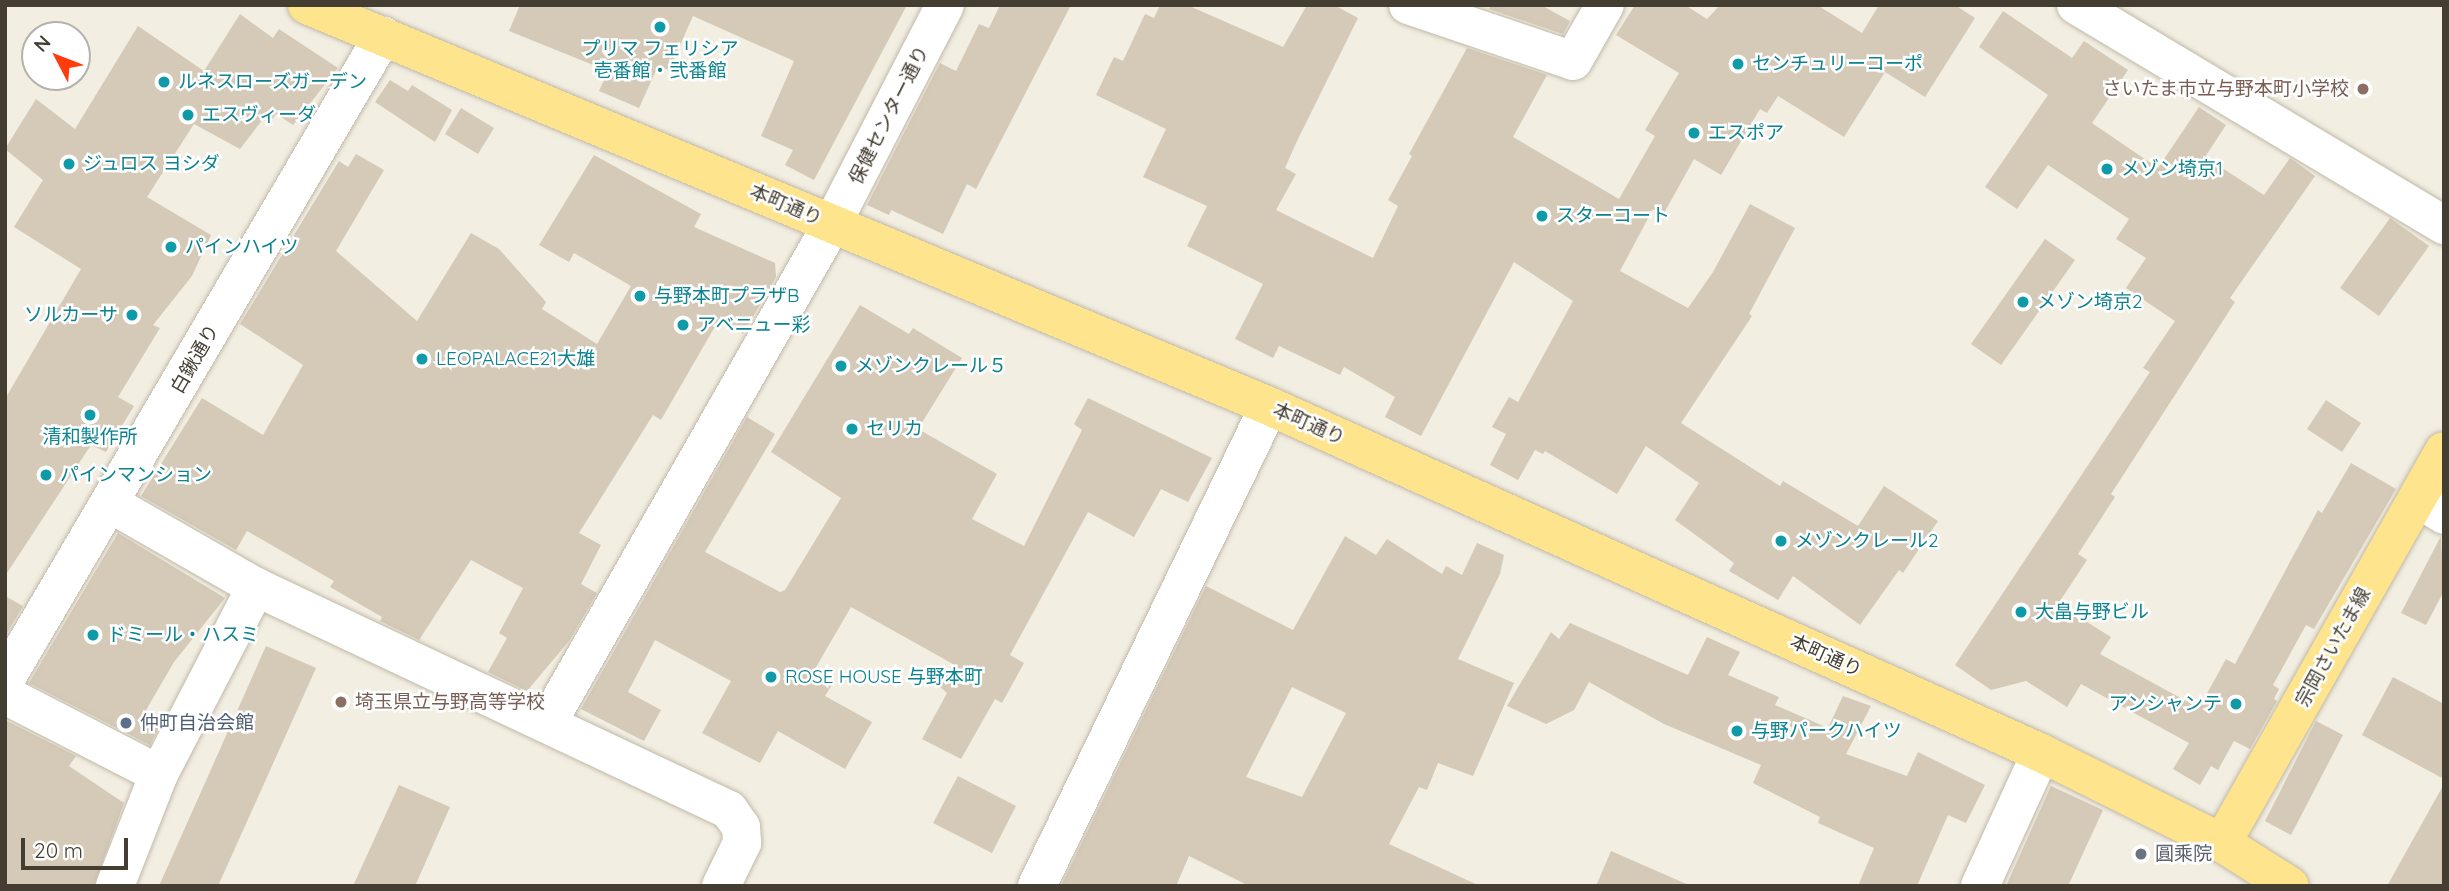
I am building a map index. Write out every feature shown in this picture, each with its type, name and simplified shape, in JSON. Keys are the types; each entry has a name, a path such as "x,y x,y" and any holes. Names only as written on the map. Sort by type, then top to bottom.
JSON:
{"main road":[{"name":"本町通り","path":"307,5 1269,406 2041,753 2222,843 2290,886"},
{"name":"宗岡さいたま線","path":"2222,843 2431,506 2444,451"}],"street":[{"name":"保健センター通り","path":"548,722 832,224 945,5"},
{"path":"1408,5 1573,61 1605,5"},
{"path":"2076,5 2444,225"},
{"name":"白鍬通り","path":"5,680 111,504 383,36"},
{"path":"1037,886 1269,406"},
{"path":"111,504 256,587 548,722 729,810 741,827 741,843 721,886"},
{"path":"115,886 159,774 256,587"},
{"path":"5,695 159,774"},
{"path":"1980,886 2041,753"}],"building":[{"path":"520,5 907,5 814,180 785,165 793,150 761,136 794,61 693,16 669,70 658,66 639,108 599,91 608,71 509,31"},
{"path":"1000,5 1071,5 976,189 967,184 943,234 891,210 889,215 867,205 940,63 956,71 979,24 989,28"},
{"path":"1160,5 1187,5 1283,47 1307,5 1334,5 1358,18 1285,168 1296,174 1276,210 1373,258 1398,206 1388,200 1412,156 1409,154 1467,48 1547,75 1513,137 1619,199 1655,136 1645,130 1679,73 1616,35 1635,5 1685,5 1707,19 1720,5 1817,5 1862,33 1879,5 1955,5 1975,18 1925,97 1885,72 1844,137 1778,96 1767,113 1760,109 1721,175 1694,159 1663,215 1653,209 1620,271 1688,308 1713,272 1750,204 1795,228 1749,314 1752,316 1681,423 1780,486 1783,481 1858,526 1884,486 1938,521 1903,573 1899,570 1860,625 1793,576 1778,600 1729,571 1734,563 1675,520 1699,483 1646,446 1617,494 1545,451 1543,454 1535,450 1518,480 1490,465 1506,434 1492,427 1509,397 1518,402 1573,301 1514,262 1421,436 1385,417 1395,397 1344,367 1340,375 1279,346 1273,358 1235,339 1263,284 1187,246 1207,206 1143,177 1166,129 1096,95 1114,57 1123,61 1145,14 1154,18"},
{"path":"1491,5 1541,5 1570,21 1563,34 1489,9"},
{"path":"2003,11 2072,58 2084,41 2128,70 2092,123 2158,168 2199,107 2226,125 2205,157 2264,195 2290,158 2315,176 2230,298 2235,302 2111,494 2115,497 2078,554 2087,560 2058,604 2111,637 2100,654 2199,708 2226,659 2235,664 2318,510 2322,513 2351,463 2396,489 2314,629 2306,625 2273,685 2279,689 2274,699 2277,701 2250,749 2234,741 2218,770 2211,766 2200,785 2173,769 2189,743 2081,684 2067,707 2026,681 1991,690 1955,665 2150,372 2143,368 2175,321 2126,288 2146,258 2116,239 2129,219 2048,165 2017,209 1985,187 2048,95 1979,47"},
{"path":"240,14 273,38 279,29 338,68 293,125 276,114 269,123 263,119 240,149 194,124 147,197 211,235 192,276 153,325 160,328 118,397 134,406 106,452 91,445 5,576 5,399 81,269 14,227 43,180 5,149 36,99 75,129 138,26 204,71"},
{"path":"390,80 408,91 412,85 452,110 435,142 375,102"},
{"path":"461,108 494,128 478,154 445,134"},
{"path":"356,154 384,170 336,251 417,321 471,233 499,249 546,302 542,309 597,344 631,286 574,253 569,262 539,245 594,155 701,214 694,227 775,263 776,277 743,334 721,316 661,420 653,415 579,533 601,545 581,584 597,593 569,641 527,691 488,672 507,638 499,633 523,588 471,560 419,640 380,621 382,617 330,587 334,581 247,531 236,550 141,496 202,398 263,435 303,365 240,324 339,161 348,167"},
{"path":"2390,218 2429,246 2379,316 2340,288"},
{"name":"メゾン埼京2","path":"2045,239 2075,260 2001,365 1971,344"},
{"path":"860,305 909,334 913,328 962,358 918,429 997,474 972,519 1024,546 1082,430 1074,424 1088,398 1212,458 1188,502 1161,489 1134,537 1088,512 1010,655 1024,663 1002,703 995,699 961,759 922,739 947,693 939,686 953,664 851,607 812,674 833,683 825,696 872,722 845,769 778,731 760,763 702,733 731,681 655,640 628,692 661,710 644,741 581,709 747,417 775,434 705,552 780,592 785,590 841,498 771,452"},
{"path":"2326,400 2361,423 2342,452 2307,429"},
{"path":"118,533 225,598 174,662 142,717 159,727 150,745 29,683"},
{"path":"1345,536 1376,555 1387,539 1442,574 1446,566 1462,575 1477,543 1504,555 1500,574 1458,659 1514,683 1473,776 1438,763 1427,790 1419,787 1389,844 1480,886 1249,886 1189,856 1176,886 1061,886 1206,586 1293,630","holes":["1292,687 1346,713 1302,797 1246,777"]},
{"path":"2441,536 2444,591 2426,625 2401,613"},
{"path":"5,596 23,606 5,636"},
{"path":"1570,623 1688,675 1707,637 1740,652 1728,675 1779,697 1775,705 1828,728 1843,696 1871,706 1846,754 1907,776 1918,752 1985,785 1966,823 1948,815 1917,886 1858,886 1874,848 1818,823 1820,817 1753,783 1761,765 1664,724 1589,682 1574,710 1546,724 1507,706 1551,632 1559,639"},
{"path":"266,646 316,668 218,886 159,886"},
{"path":"2393,677 2444,704 2444,779 2362,735"},
{"path":"5,720 76,756 69,766 124,803 94,886 5,886"},
{"path":"2316,721 2343,735 2291,835 2265,821"},
{"path":"958,776 1016,806 992,853 933,823"},
{"path":"2444,784 2444,886 2387,886"},
{"path":"399,785 450,807 415,886 353,886"},
{"path":"2051,786 2103,810 2068,886 2006,886"},
{"path":"1611,851 1691,886 1596,886"}],"place":[{"name":"プリマ フェリシア 壱番館・弐番館","path":"660,27"},
{"name":"センチュリーコーポ","path":"1738,64"},
{"name":"ルネスローズガーデン","path":"164,82"},
{"name":"さいたま市立与野本町小学校","path":"2363,89"},
{"name":"エスヴィーダ","path":"188,115"},
{"name":"エスポア","path":"1694,133"},
{"name":"ジュロス ヨシダ","path":"69,164"},
{"name":"メゾン埼京1","path":"2107,169"},
{"name":"スターコート","path":"1542,216"},
{"name":"パインハイツ","path":"171,247"},
{"name":"与野本町プラザB","path":"640,296"},
{"name":"メゾン埼京2","path":"2023,302"},
{"name":"ソルカーサ","path":"132,315"},
{"name":"アベニュー彩","path":"683,325"},
{"name":"LEOPALACE21大雄","path":"422,359"},
{"name":"メゾンクレール５","path":"841,366"},
{"name":"清和製作所","path":"90,415"},
{"name":"セリカ","path":"852,429"},
{"name":"パインマンション","path":"46,475"},
{"name":"メゾンクレール2","path":"1781,541"},
{"name":"大畠与野ビル","path":"2021,612"},
{"name":"ドミール・ハスミ","path":"93,635"},
{"name":"ROSE HOUSE 与野本町","path":"771,677"},
{"name":"埼玉県立与野高等学校","path":"341,702"},
{"name":"アンシャンテ","path":"2236,704"},
{"name":"仲町自治会館","path":"126,723"},
{"name":"与野パークハイツ","path":"1737,731"},
{"name":"圓乘院","path":"2141,854"}]}
